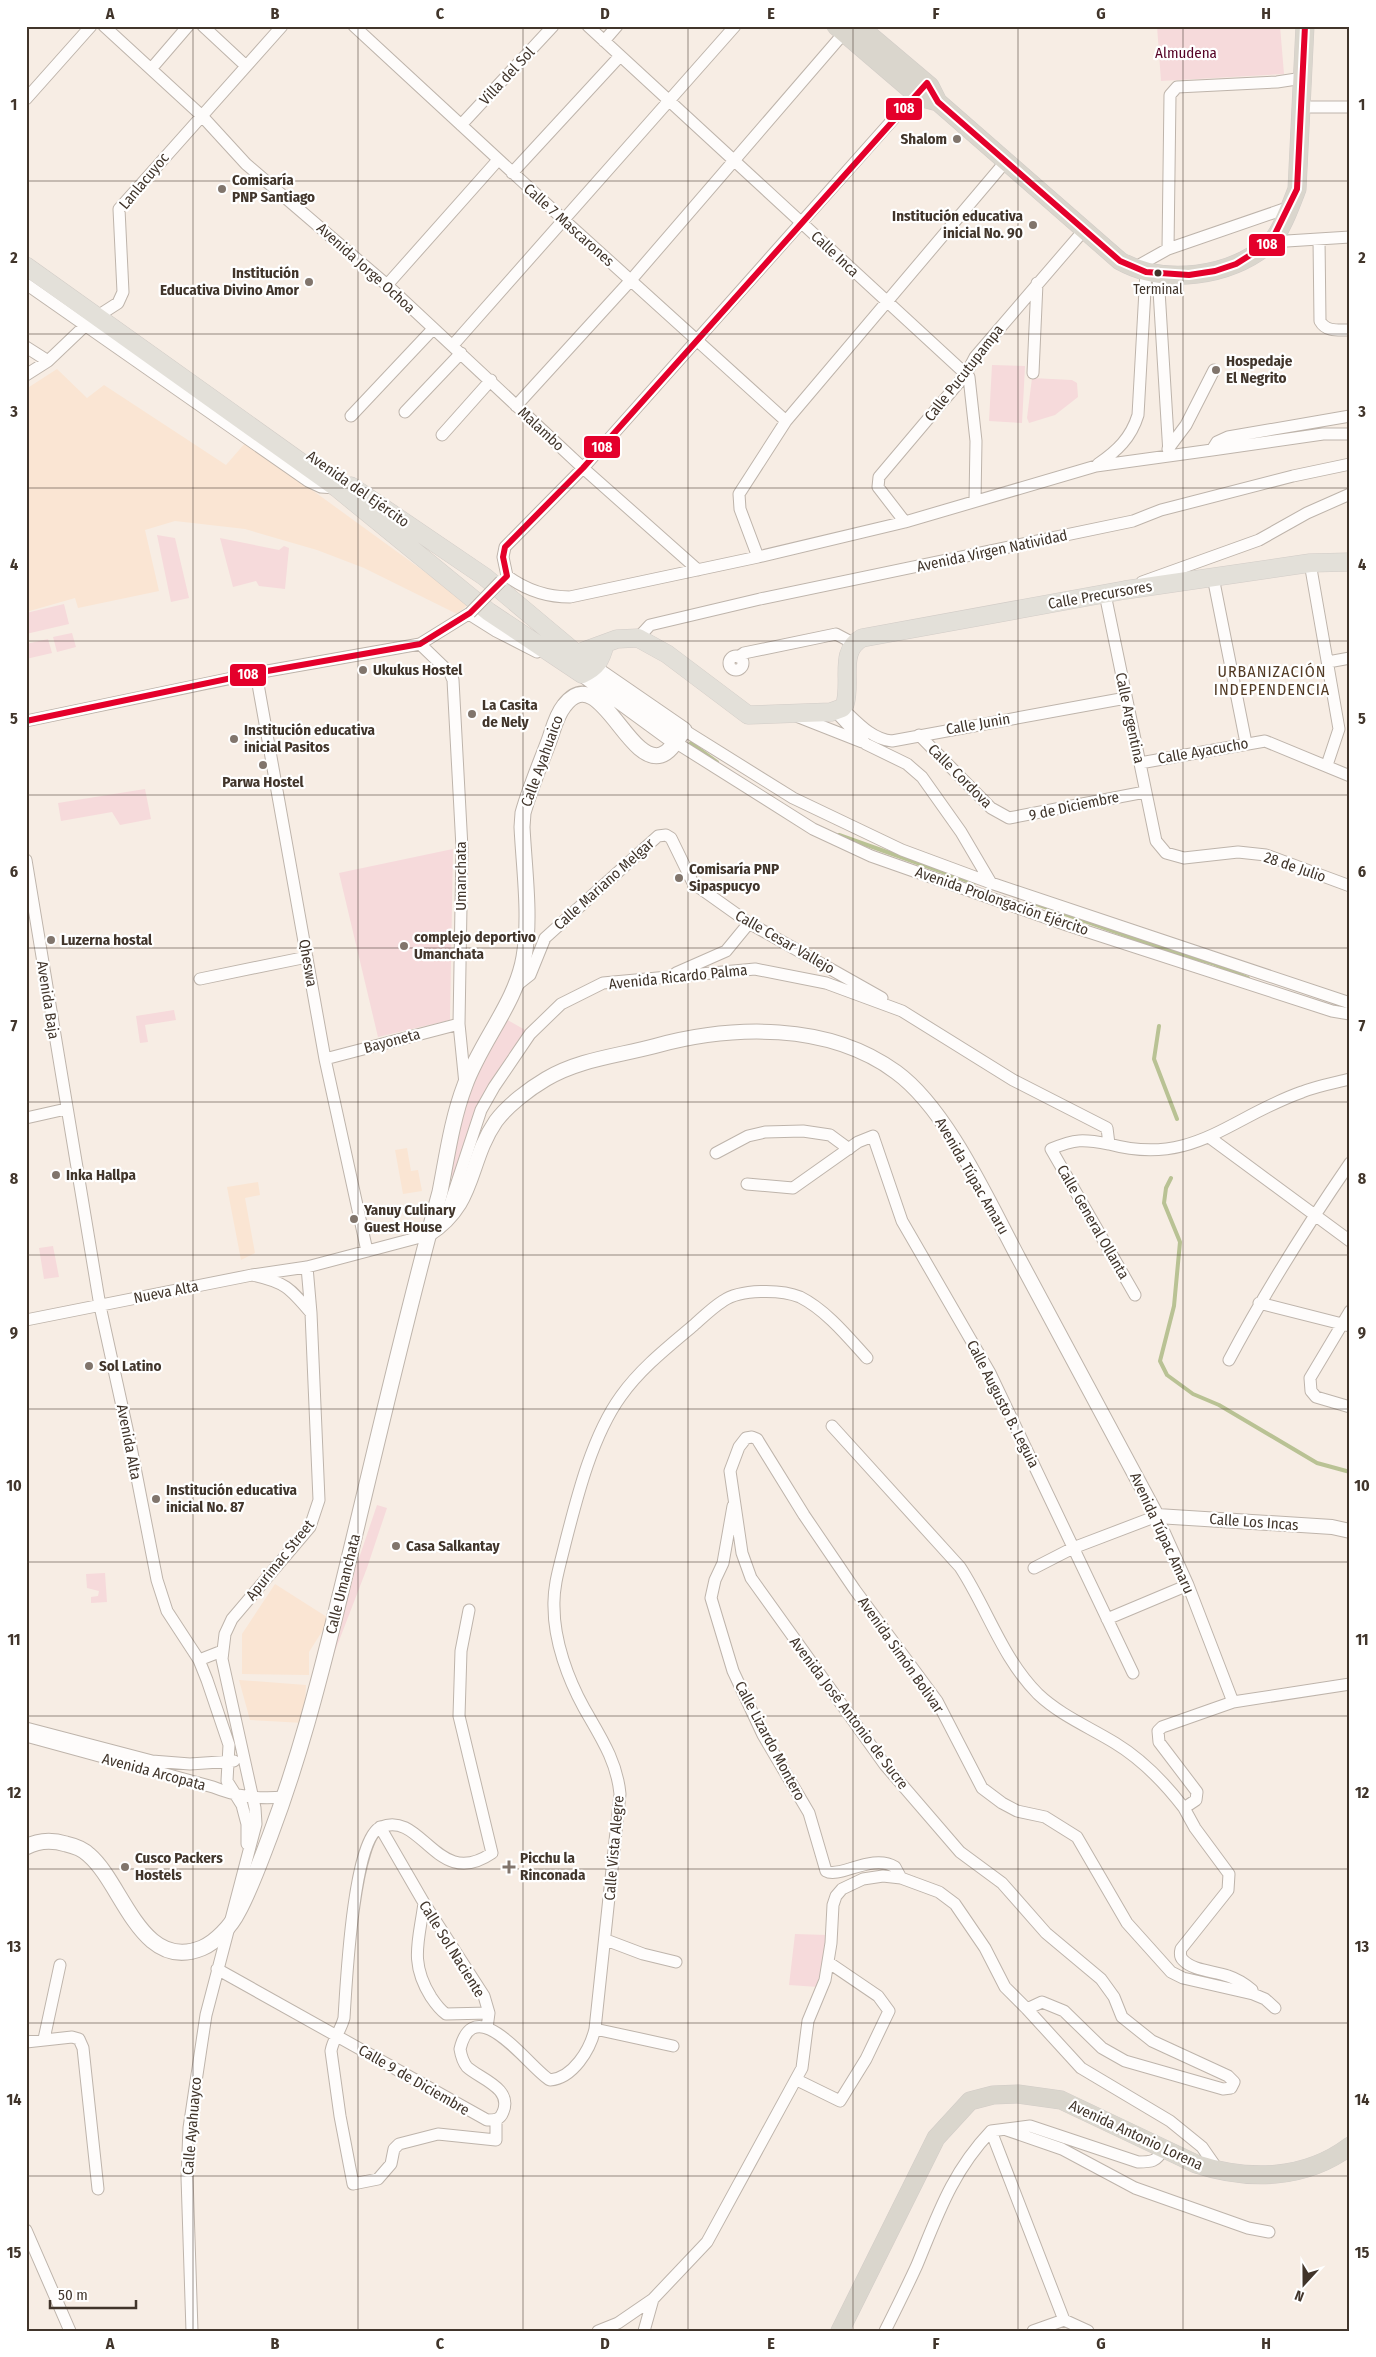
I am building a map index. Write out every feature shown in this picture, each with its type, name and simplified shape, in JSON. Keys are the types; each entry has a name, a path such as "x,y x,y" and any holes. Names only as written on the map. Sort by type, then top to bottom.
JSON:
{"highway":[{"path":"847,28 938,102 1120,261 1146,272 1189,275 1236,264 1271,242 1290,207 1297,188 1305,26"},
{"name":"Avenida Antonio Lorena","path":"840,2331 918,2169 936,2138 970,2101 993,2095 1035,2095 1061,2100 1163,2149 1219,2172 1250,2175 1287,2173 1320,2163 1350,2146"}],"main road":[{"name":"Avenida del Ejército","path":"26,254 96,318 485,576 580,665 675,742"},
{"name":"Avenida del Ejército","path":"26,266 96,318 337,488 482,607 684,730"},
{"name":"Calle Precursores","path":"853,643 862,638 1125,590 1310,563 1350,562"},
{"path":"580,665 605,644 627,638 638,638 667,654 745,713 751,716 789,714 838,710 847,698 848,651 853,643"},
{"name":"Calle Ayahuaico","path":"465,1084 514,988 524,958 527,933 522,827 524,813 564,706 571,699 580,695 596,699 636,746 650,755 661,754 675,742 684,730"},
{"name":"Umanchata","path":"428,1235 440,1192 453,1124 465,1084"},
{"name":"Calle Umanchata","path":"230,1924 252,1883 284,1798 312,1708 428,1235"},
{"path":"26,1847 45,1841 59,1842 78,1847 88,1853 97,1862 148,1939 159,1947 181,1951 203,1948 230,1924"}],"street":[{"path":"26,99 91,26"},
{"name":"Avenida Jorge Ochoa","path":"104,26 202,116 246,164 457,349"},
{"path":"151,69 188,26"},
{"path":"202,26 246,66"},
{"name":"Lanlacuyoc","path":"26,375 48,361 96,318 121,300 124,292 119,209 282,26"},
{"name":"Calle 7 Mascarones","path":"354,26 498,160 786,421"},
{"name":"Villa del Sol","path":"461,125 553,26"},
{"name":"Calle Inca","path":"588,26 966,374"},
{"path":"604,41 617,26"},
{"path":"406,412 564,220 735,26"},
{"path":"516,406 631,280 847,28"},
{"path":"512,172 620,56"},
{"path":"1168,249 1170,96 1172,91 1177,87 1276,82 1303,78"},
{"path":"26,721 256,673 420,644 469,613 504,579 503,557 505,547 583,468 921,88"},
{"path":"1301,107 1350,107"},
{"path":"386,285 498,160"},
{"path":"758,557 740,509 739,494 786,421 1006,161"},
{"path":"1096,466 1123,443 1133,431 1138,415 1146,272 1168,249 1290,207"},
{"name":"Calle Pucutupampa","path":"905,522 878,487 879,477 966,374 975,357 1085,229"},
{"path":"1271,242 1350,238"},
{"path":"1319,239 1320,321 1323,327 1329,330 1350,330"},
{"path":"1146,272 1168,452"},
{"path":"1033,373 1037,283"},
{"name":"Avenida del Ejército","path":"26,284 96,318"},
{"path":"351,416 433,329"},
{"path":"26,347 48,361"},
{"name":"Malambo","path":"457,349 583,468 698,570"},
{"path":"1168,452 1186,425 1214,370"},
{"path":"966,374 969,377 976,441 975,500"},
{"path":"442,435 490,380"},
{"path":"1212,450 1217,442 1228,437 1350,416"},
{"path":"504,579 550,597 570,597 758,557 905,522 1096,466 1168,452 1212,450 1323,434 1350,434"},
{"name":"Avenida Virgen Natividad","path":"638,638 650,625 760,599 1133,521 1161,510 1293,476 1350,464"},
{"path":"1125,590 1139,583 1259,540 1307,513 1350,494"},
{"path":"1310,563 1339,729 1327,766"},
{"path":"1214,577 1246,743"},
{"name":"Calle Argentina","path":"1105,594 1140,762 1144,792 1156,841"},
{"path":"469,613 496,632 567,670 580,665"},
{"path":"738,656 744,653 836,634 853,643"},
{"name":"Umanchata","path":"420,644 450,673 452,680 462,848 459,1024 465,1084"},
{"path":"1328,662 1350,658"},
{"name":"Qheswa","path":"256,673 325,1059 367,1251"},
{"name":"Calle Junin","path":"838,710 880,740 892,741 1126,698"},
{"path":"838,710 866,744"},
{"path":"789,714 866,744 907,764 922,776 961,832 991,883"},
{"name":"Avenida Prolongación Ejército","path":"684,730 793,798 902,850 991,883 1350,1003"},
{"name":"Calle Cordova","path":"919,735 991,808 1003,816"},
{"name":"Calle Ayacucho","path":"1140,762 1265,741 1350,776"},
{"name":"Avenida Prolongación Ejército","path":"675,742 813,829 871,856 1174,960 1332,1011 1350,1014"},
{"name":"9 de Diciembre","path":"1003,816 1018,818 1144,792"},
{"name":"Calle Mariano Melgar","path":"514,988 530,975 544,938 658,836 666,835"},
{"name":"Calle Cesar Vallejo","path":"666,835 671,838 694,884 749,923 859,984 902,1011"},
{"name":"28 de Julio","path":"1156,841 1166,853 1184,858 1238,852 1266,855 1350,886"},
{"name":"Avenida Baja","path":"26,860 66,1109"},
{"path":"665,977 726,952 749,923"},
{"path":"200,979 307,957"},
{"name":"Avenida Ricardo Palma","path":"443,1226 481,1110 530,1034 561,1004 603,983 755,969 826,983 902,1011 1013,1080 1107,1128 1109,1144"},
{"name":"Bayoneta","path":"325,1059 459,1024"},
{"name":"Avenida Túpac Amaru","path":"428,1235 443,1226 468,1191 482,1147 497,1120 523,1095 547,1078 585,1062 691,1036 760,1032 816,1037 854,1049 898,1073 920,1093 942,1121 985,1195 1157,1516 1188,1585 1231,1696"},
{"path":"1109,1144 1133,1151 1157,1152 1209,1137 1301,1092 1350,1079"},
{"path":"26,1118 66,1109"},
{"name":"Avenida Alta","path":"66,1109 100,1306 131,1447 157,1580 167,1611 199,1660 229,1745 227,1781 237,1796"},
{"path":"716,1153 748,1136 764,1132 803,1131 830,1135 849,1149 792,1188 747,1184"},
{"name":"Calle Augusto B. Leguia","path":"849,1149 858,1142 873,1136 902,1221 990,1373 1133,1673"},
{"path":"1209,1137 1350,1242"},
{"name":"Calle General Ollanta","path":"1109,1144 1086,1140 1071,1140 1051,1149 1135,1295"},
{"path":"1229,1360 1258,1304 1314,1214 1350,1163"},
{"name":"Nueva Alta","path":"26,1320 252,1275 307,1267 428,1235"},
{"name":"Apurimac Street","path":"230,1924 255,1834 256,1824 244,1760 225,1682 222,1651 225,1634 232,1619 310,1527 316,1514 319,1500 311,1313 307,1267"},
{"path":"252,1275 276,1280 293,1291 311,1313"},
{"name":"Calle Vista Alegre","path":"488,2028 500,2033 550,2080 565,2076 578,2062 595,2029 619,1809 618,1779 606,1744 583,1706 572,1682 556,1632 554,1588 576,1502 600,1435 620,1397 651,1361 724,1300 742,1293 772,1291 799,1297 827,1317 867,1358"},
{"path":"1258,1304 1346,1325"},
{"path":"1350,1311 1346,1325 1310,1378 1310,1384 1316,1397 1350,1407"},
{"path":"832,1426 960,1567 973,1586 1015,1666 1037,1693 1060,1711 1137,1758 1159,1778 1184,1808 1195,1828 1229,1874 1230,1884 1228,1890 1181,1949 1180,1954 1183,1961 1195,1967 1228,1976 1246,1985 1252,1990 1252,1994"},
{"name":"Avenida Simón Bolivar","path":"734,1497 730,1470 739,1447 746,1438 758,1439 804,1515 937,1702 982,1788 1002,1803 1017,1811 1045,1817 1077,1837 1128,1923 1171,1972 1183,1978 1252,1994 1265,1999 1275,2008"},
{"path":"723,1563 742,1553 734,1497"},
{"name":"Calle Lizardo Montero","path":"734,1497 723,1563 714,1580 711,1598 733,1672 763,1735 810,1813 820,1845 824,1869 828,1873 834,1874 868,1864 886,1863 895,1867 901,1878"},
{"path":"1034,1568 1073,1548 1157,1516"},
{"name":"Calle Los Incas","path":"1157,1516 1332,1527 1350,1531"},
{"name":"Avenida José Antonio de Sucre","path":"742,1553 752,1578 885,1765 960,1852 1002,1883 1046,1933 1101,1979 1114,1997 1122,2017 1152,2041 1228,2076 1234,2082 1231,2088 1223,2089 1125,2061 1102,2048 1064,2011 1042,2002 1027,2009"},
{"path":"1107,1619 1188,1585"},
{"path":"469,1610 461,1650 459,1716 492,1853 470,1864 457,1864 407,1829 393,1824 380,1827 372,1832 363,1857 347,1950 344,2018 332,2042 331,2051 333,2073 354,2184 378,2179 391,2164 394,2149 399,2144 438,2134 496,2140 496,2120 503,2113 504,2100 499,2089 467,2066 460,2048 468,2032 476,2028 488,2028"},
{"path":"199,1660 222,1651"},
{"path":"1184,1808 1196,1800 1198,1792 1159,1742 1158,1731 1162,1727 1231,1696 1350,1684"},
{"name":"Avenida Arcopata","path":"26,1728 152,1761 190,1764 244,1760"},
{"name":"Avenida Arcopata","path":"26,1736 237,1796 252,1799 284,1798"},
{"name":"Apurimac Street","path":"237,1796 247,1824 244,1868"},
{"name":"Calle Sol Naciente","path":"380,1827 424,1903 484,1996 489,2013 488,2028"},
{"path":"598,2331 618,2323 654,2299 707,2242 797,2080 804,2056 808,2021 824,1985 833,1904 838,1892 863,1879 883,1876 901,1878 939,1892 955,1904 985,1948 1005,1988 1081,2068 1170,2122 1202,2147 1219,2172"},
{"path":"424,1903 416,1961 422,1984 434,2002 446,2014 489,2013"},
{"name":"Calle Ayahuayco","path":"192,2331 187,2177 189,2128 206,2015 230,1924"},
{"path":"606,1940 643,1954 676,1962"},
{"path":"797,2080 840,2101 866,2059 889,2011 878,1996 828,1962"},
{"path":"44,2039 60,1965"},
{"name":"Calle 9 de Diciembre","path":"217,1969 477,2116 496,2120"},
{"path":"595,2029 673,2046"},
{"path":"26,2042 72,2037 79,2039 83,2048 98,2189"},
{"path":"885,2331 916,2267 938,2210 963,2163 991,2131 1030,2126 1138,2162 1152,2162 1159,2158 1163,2149"},
{"path":"1005,2129 1062,2149 1135,2188 1248,2228 1269,2232"},
{"path":"991,2131 1064,2320"},
{"path":"26,2230 70,2331"},
{"path":"644,2331 654,2299"},
{"path":"1033,2331 1064,2320 1088,2331"}],"shaded area":[{"path":"57,369 87,398 104,385 226,465 246,442 469,604 457,614 364,568 317,550 245,529 175,521 145,530 159,591 78,608 75,598 26,612 26,389"},
{"path":"407,1148 411,1171 418,1170 422,1191 403,1194 395,1150"},
{"path":"258,1182 260,1195 245,1198 255,1253 241,1260 227,1187"},
{"path":"275,1584 330,1619 309,1652 309,1675 242,1674 242,1634"},
{"path":"239,1680 306,1685 304,1723 250,1720"}],"green space":[{"name":"Almudena","path":"1157,26 1280,26 1284,74 1161,81"},
{"path":"992,365 1025,366 1022,423 989,421"},
{"path":"1032,378 1072,380 1077,383 1078,397 1055,415 1029,423 1027,418"},
{"path":"157,535 175,538 189,598 171,602"},
{"path":"220,538 279,550 284,546 289,548 285,589 259,586 256,581 233,587"},
{"path":"64,604 69,624 26,634 26,613"},
{"path":"72,633 76,647 57,652 53,637"},
{"path":"48,639 52,653 26,659 26,644"},
{"path":"145,789 151,819 120,825 112,812 61,821 58,803"},
{"name":"complejo deportivo Umanchata","path":"453,849 450,1020 378,1037 339,873"},
{"path":"174,1010 176,1020 145,1025 148,1042 140,1043 136,1016"},
{"path":"506,1019 527,1031 483,1099 452,1182 451,1168 470,1089"},
{"path":"53,1246 59,1277 44,1279 39,1248"},
{"path":"377,1505 387,1508 367,1568 332,1659 356,1567"},
{"path":"105,1573 107,1602 91,1603 91,1597 98,1596 99,1591 87,1588 86,1574"},
{"path":"795,1934 827,1935 818,1987 789,1985"}],"waterway":[{"path":"691,743 717,762"},
{"path":"839,835 974,883"},
{"path":"1028,901 1176,953 1212,963 1248,978"},
{"path":"1159,1026 1154,1059 1177,1119"},
{"path":"1171,1178 1166,1188 1164,1203 1180,1242 1174,1306 1160,1361 1167,1375 1193,1394 1219,1405 1317,1463 1350,1472"}],"transit line":[{"name":"108","path":"26,721 256,673 420,644 470,613 507,576 503,557 505,547 583,468 927,83 938,102 1120,261 1146,272 1189,275 1215,271 1236,264 1271,242 1297,189 1305,26"}],"place":[{"name":"Shalom","path":"957,139"},
{"name":"Comisaría PNP Santiago","path":"222,189"},
{"name":"Institución educativa inicial No. 90","path":"1033,225"},
{"name":"Terminal","path":"1158,273"},
{"name":"Institución Educativa Divino Amor","path":"309,282"},
{"name":"Hospedaje El Negrito","path":"1216,370"},
{"name":"Ukukus Hostel","path":"363,670"},
{"name":"La Casita de Nely","path":"472,714"},
{"name":"Institución educativa inicial Pasitos","path":"234,739"},
{"name":"Parwa Hostel","path":"263,765"},
{"name":"Comisaría PNP Sipaspucyo","path":"679,878"},
{"name":"Luzerna hostal","path":"51,940"},
{"name":"complejo deportivo Umanchata","path":"404,946"},
{"name":"Inka Hallpa","path":"56,1175"},
{"name":"Yanuy Culinary Guest House","path":"354,1219"},
{"name":"Sol Latino","path":"89,1366"},
{"name":"Institución educativa inicial No. 87","path":"156,1499"},
{"name":"Casa Salkantay","path":"396,1546"},
{"name":"Cusco Packers Hostels","path":"125,1867"},
{"name":"Picchu la Rinconada","path":"509,1867"}],"district":[{"name":"URBANIZACIÓN INDEPENDENCIA","path":"1272,680"}]}
